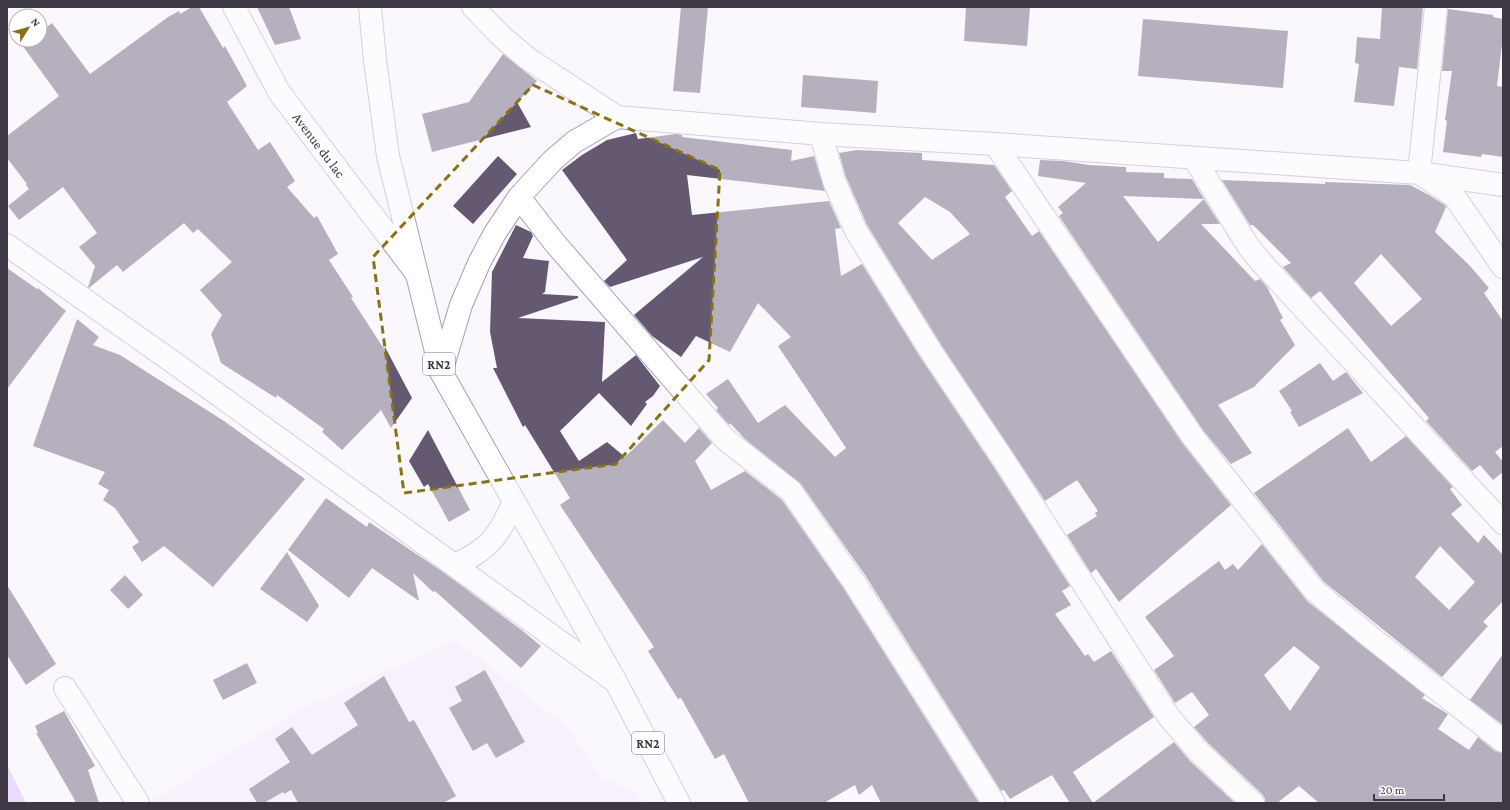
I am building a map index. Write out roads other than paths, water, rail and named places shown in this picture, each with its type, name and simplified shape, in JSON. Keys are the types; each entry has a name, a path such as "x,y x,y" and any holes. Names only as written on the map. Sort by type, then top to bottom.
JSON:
{"main road":[{"name":"Avenue du lac","path":"234,7 279,92 417,274"},
{"name":"RN2","path":"370,7 374,60 388,156 441,372 616,682 679,803"},
{"path":"473,7 501,36 527,58 617,116 821,134 995,144 1419,173 1503,185"},
{"path":"1419,173 1436,7"},
{"path":"441,372 461,305 479,263 495,233 519,197 552,161 574,142 617,116"},
{"path":"821,134 834,181 856,231 932,353 1003,458 1170,717 1199,752 1253,803"},
{"path":"995,144 1193,437 1315,590 1368,635 1503,741"},
{"path":"1194,158 1248,246 1261,262 1503,523"},
{"path":"1419,173 1454,196 1503,267"},
{"path":"519,197 554,242 725,439 791,491 854,582 994,803"},
{"path":"7,245 177,365 616,682"},
{"path":"454,565 469,559 495,537 502,528 514,501"},
{"path":"65,688 138,803"}]}
